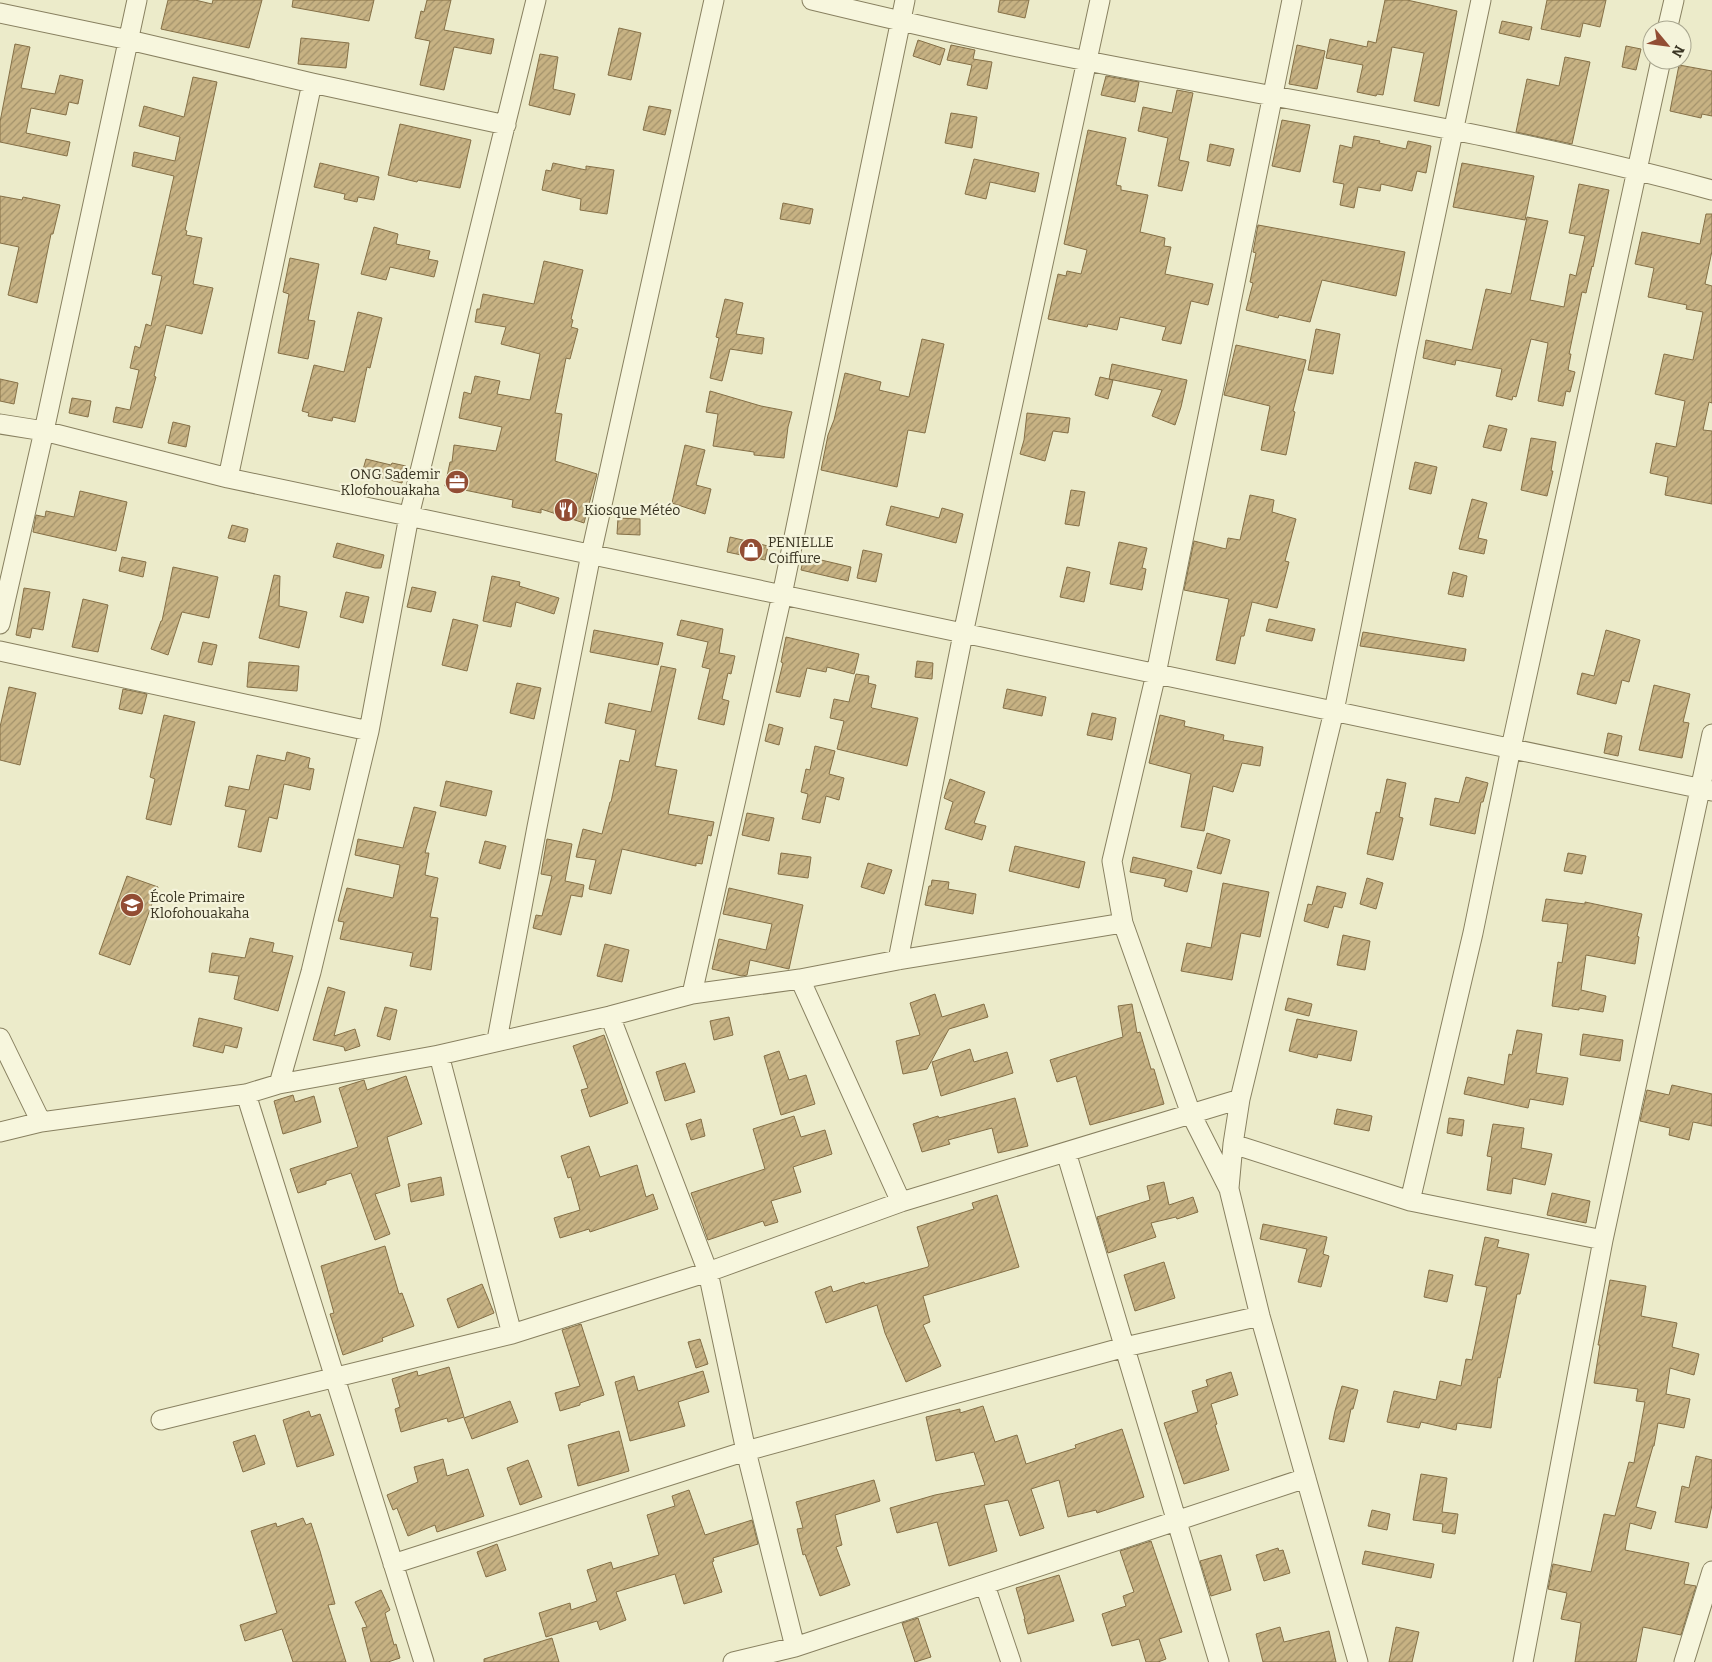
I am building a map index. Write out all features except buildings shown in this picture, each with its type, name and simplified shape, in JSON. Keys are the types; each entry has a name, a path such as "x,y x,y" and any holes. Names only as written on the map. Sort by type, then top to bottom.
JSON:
{"street":[{"path":"0,624 44,431 137,0"},
{"path":"279,1084 310,972 369,731 409,516 536,0"},
{"path":"497,1040 536,827 591,554 714,0"},
{"path":"812,0 1087,61 1455,131 1638,170 1712,190"},
{"path":"692,994 782,595 905,0"},
{"path":"898,960 963,634 1100,0"},
{"path":"1292,0 1156,674 1112,861 1123,923 1191,1114 1229,1189 1260,1316 1358,1662"},
{"path":"1229,1189 1240,1098 1334,711 1407,349 1455,131 1481,0"},
{"path":"1669,20 1674,0"},
{"path":"0,13 129,40 312,84 506,125"},
{"path":"1410,1201 1473,933 1511,748 1659,70"},
{"path":"228,478 312,84"},
{"path":"0,424 44,431 228,478 1706,790"},
{"path":"0,651 369,731"},
{"path":"1523,1662 1603,1240 1706,790 1712,734"},
{"path":"0,1132 41,1122 246,1094 279,1084 439,1055 497,1040 610,1016 692,994 800,979 898,960 1123,923"},
{"path":"800,979 901,1202"},
{"path":"610,1016 708,1272 746,1451 795,1647"},
{"path":"0,1038 41,1122"},
{"path":"439,1055 512,1334"},
{"path":"246,1094 424,1662"},
{"path":"161,1420 512,1334 708,1272 901,1202 1240,1098"},
{"path":"1233,1144 1410,1201 1603,1240"},
{"path":"1066,1152 1219,1662"},
{"path":"393,1564 746,1451 1125,1347 1260,1316"},
{"path":"733,1662 795,1647 1306,1478"},
{"path":"1684,1662 1712,1571"},
{"path":"985,1585 1011,1662"}],"place":[{"name":"ONG Sademir Klofohouakaha","path":"457,482"},
{"name":"Kiosque Météo","path":"566,510"},
{"name":"PENIELLE Coiffure","path":"751,550"},
{"name":"École Primaire Klofohouakaha","path":"132,905"}]}
